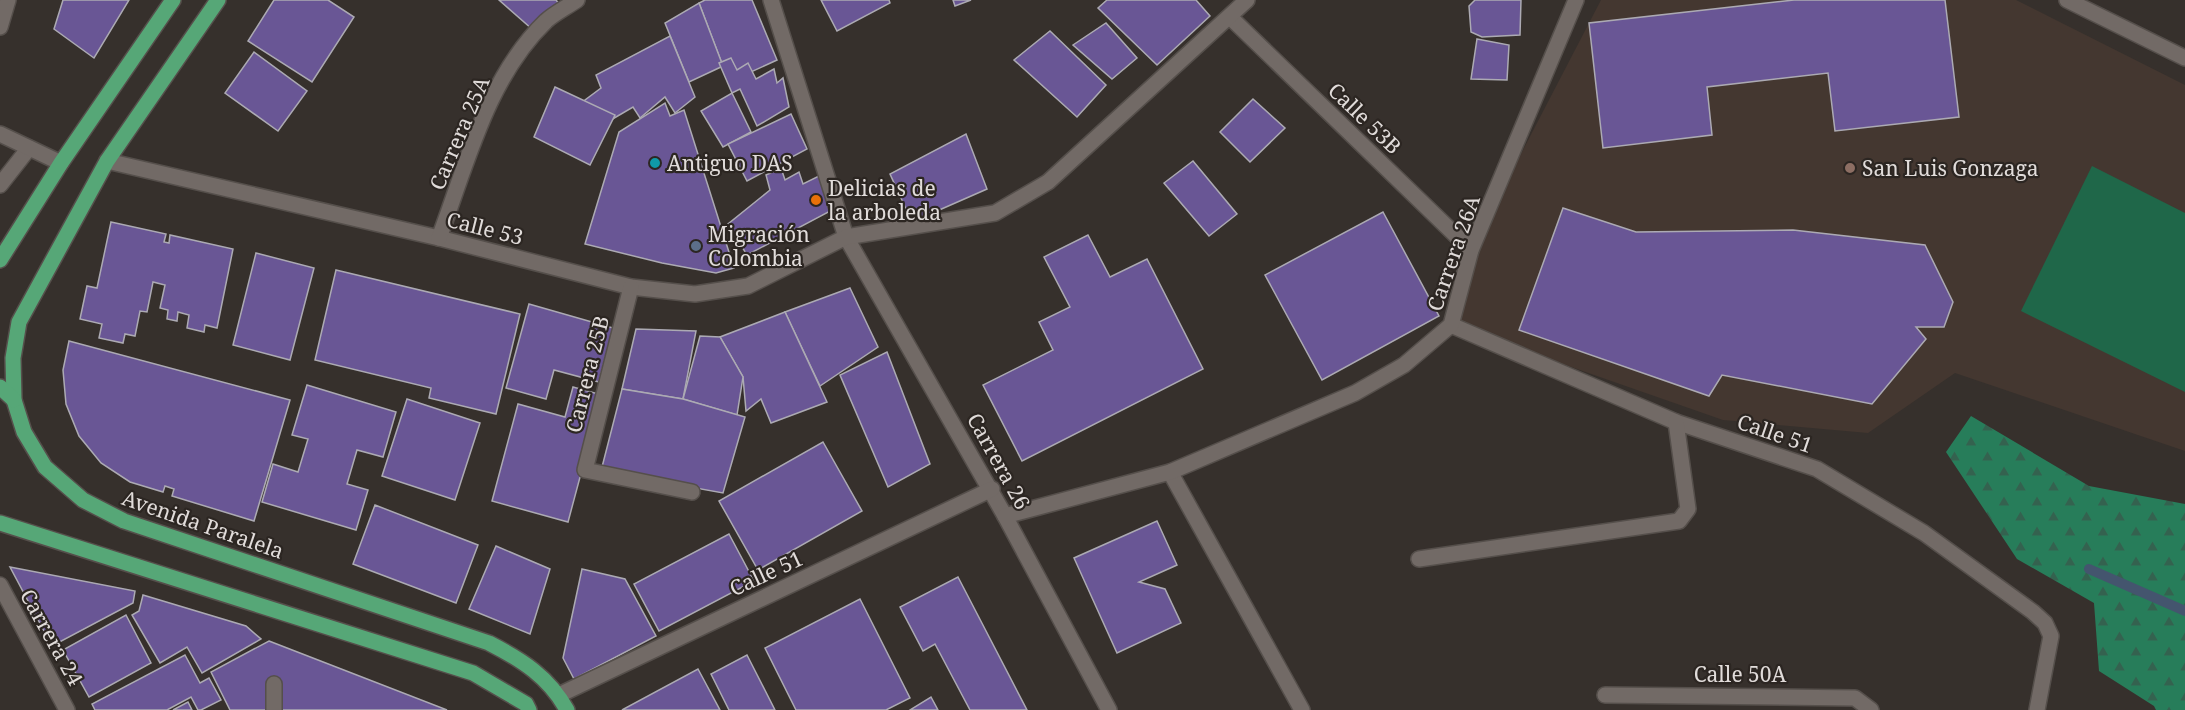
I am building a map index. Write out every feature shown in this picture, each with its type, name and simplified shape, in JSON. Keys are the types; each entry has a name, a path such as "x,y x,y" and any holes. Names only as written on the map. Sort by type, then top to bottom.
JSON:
{"main road":[{"path":"0,260 61,162 173,0"},
{"name":"Avenida Paralela","path":"218,0 107,161 19,322 14,358 14,400 24,432 45,467 93,505 124,521 489,643 524,660 559,695 567,710"},
{"path":"0,387 14,400"},
{"path":"0,523 473,673 523,708"}],"street":[{"path":"0,27 8,0"},
{"name":"Carrera 25A","path":"439,238 491,98 518,55 547,21 577,0"},
{"name":"Carrera 26","path":"771,0 846,237 992,489 1109,710"},
{"path":"846,237 995,213 1048,182 1247,0"},
{"name":"Carrera 26A","path":"1005,516 1170,472 1355,393 1404,365 1451,325 1471,250 1576,0"},
{"path":"2067,0 2185,57"},
{"name":"Calle 53B","path":"1230,17 1471,250"},
{"path":"0,134 61,162"},
{"path":"0,185 28,148"},
{"name":"Calle 53","path":"107,161 439,238 631,287 695,294 748,286 846,237"},
{"path":"0,250 15,236"},
{"name":"Carrera 25B","path":"631,287 585,470 692,492"},
{"name":"Calle 51","path":"1451,325 1676,422 1817,469 1924,533 2045,623 2051,636 2037,710"},
{"path":"1419,559 1679,521 1688,509 1676,422"},
{"path":"1170,472 1302,710"},
{"name":"Calle 51","path":"559,695 992,489"},
{"name":"Carrera 24","path":"1,589 67,710"},
{"path":"274,684 274,710"},
{"name":"Calle 50A","path":"1605,695 1820,696 1855,698 1871,710"}],"shaded area":[{"name":"San Luis Gonzaga","path":"1601,0 2016,0 2185,85 2185,451 1955,373 1868,433 1723,420 1451,325 1471,250"}],"green space":[{"path":"2092,166 2185,213 2185,392 2021,311"},
{"path":"1971,416 2089,486 2185,504 2185,710 2156,710 2154,706 2099,671 2094,603 2017,559 1946,452"}],"building":[{"path":"63,0 129,0 94,58 54,29"},
{"path":"274,0 328,0 354,17 312,82 248,41"},
{"path":"499,0 556,0 560,5 532,29"},
{"path":"705,0 752,0 777,60 729,82 699,3"},
{"path":"821,0 889,0 890,3 837,31"},
{"path":"953,0 971,0 955,6"},
{"path":"1107,0 1196,0 1210,16 1157,65 1098,8"},
{"path":"1475,0 1521,0 1520,35 1482,37 1471,32 1469,6"},
{"path":"1794,0 1945,0 1959,117 1835,131 1828,73 1707,87 1712,135 1603,148 1589,23"},
{"path":"699,3 723,66 689,82 665,23"},
{"path":"1106,23 1137,58 1112,79 1073,45"},
{"path":"1050,31 1106,85 1077,117 1014,60"},
{"path":"670,36 695,97 675,113 665,97 640,118 633,107 604,124 577,106 601,88 596,75"},
{"path":"1477,39 1509,45 1507,80 1471,79"},
{"path":"254,52 307,91 278,131 225,93"},
{"path":"731,58 737,70 748,63 756,79 774,69 777,83 783,78 789,107 757,126 740,89 732,93 719,63"},
{"path":"555,87 615,115 590,165 534,137"},
{"path":"732,93 751,132 723,147 701,111"},
{"path":"1253,99 1285,128 1250,162 1220,132"},
{"name":"Antiguo DAS","path":"665,103 670,116 684,110 734,268 716,273 662,263 585,244 619,132"},
{"path":"791,114 807,149 747,181 728,144"},
{"path":"966,134 987,189 912,222 890,174"},
{"path":"1193,161 1237,214 1209,236 1164,183"},
{"path":"781,168 785,180 799,172 803,184 823,174 836,208 747,255 728,224 770,190 766,175"},
{"path":"1563,208 1636,232 1793,230 1925,245 1953,302 1944,327 1916,327 1926,339 1872,404 1722,375 1709,396 1519,330"},
{"path":"1383,212 1439,316 1322,380 1265,275"},
{"path":"111,222 166,234 164,242 169,243 170,235 233,249 217,328 205,325 204,332 187,328 189,315 178,312 177,321 167,319 168,310 160,308 165,285 153,282 147,312 140,311 135,336 125,334 123,343 99,338 102,324 80,319 87,286 97,288"},
{"path":"1088,235 1110,277 1147,259 1203,369 1022,461 983,385 1053,350 1039,322 1070,307 1044,257"},
{"path":"256,253 314,268 290,360 233,345"},
{"path":"336,270 520,314 496,414 429,398 431,388 315,360"},
{"path":"850,288 878,347 820,386 785,312"},
{"path":"529,304 613,328 599,382 554,370 546,399 506,388"},
{"path":"785,312 827,402 771,423 761,399 746,411 743,377 720,337"},
{"path":"636,329 696,331 683,399 622,389"},
{"path":"700,336 720,337 743,377 737,415 683,399"},
{"path":"69,341 290,400 254,521 172,496 174,489 165,486 163,492 130,482 101,463 79,436 66,404 63,370"},
{"path":"887,352 930,464 888,487 840,375"},
{"path":"307,385 396,412 383,457 357,450 347,484 368,490 356,530 262,502 273,464 298,472 308,439 292,435"},
{"path":"573,387 602,395 568,522 492,501 518,404 565,417"},
{"path":"622,389 683,399 745,417 723,493 601,471"},
{"path":"407,399 480,423 455,500 382,476"},
{"path":"823,442 862,511 758,570 719,501"},
{"path":"375,505 478,545 456,603 353,564"},
{"path":"1157,521 1177,565 1139,582 1165,589 1181,623 1117,653 1074,558"},
{"path":"729,534 754,581 659,631 634,584"},
{"path":"496,546 550,569 530,634 469,609"},
{"path":"10,567 135,591 133,603 52,646"},
{"path":"582,569 625,579 656,636 574,679 563,658"},
{"path":"958,577 1027,710 970,710 935,644 923,651 900,607"},
{"path":"143,595 246,626 261,639 202,673 187,647 160,663 132,615 139,611"},
{"path":"860,599 910,698 886,710 796,710 765,648"},
{"path":"126,615 151,663 89,697 63,650"},
{"path":"269,641 447,710 230,710 211,672"},
{"path":"185,655 200,683 209,678 221,700 201,710 198,710 191,697 167,710 95,710 92,704"},
{"path":"747,655 775,710 729,710 711,674"},
{"path":"698,669 720,710 622,710"},
{"path":"931,697 938,710 910,710"},
{"path":"188,702 192,710 173,710"}],"waterway":[{"path":"2089,569 2185,611"}],"place":[{"name":"Antiguo DAS","path":"655,163"},
{"name":"San Luis Gonzaga","path":"1850,168"},
{"name":"Delicias de la arboleda","path":"816,200"},
{"name":"Migración Colombia","path":"696,246"}]}
